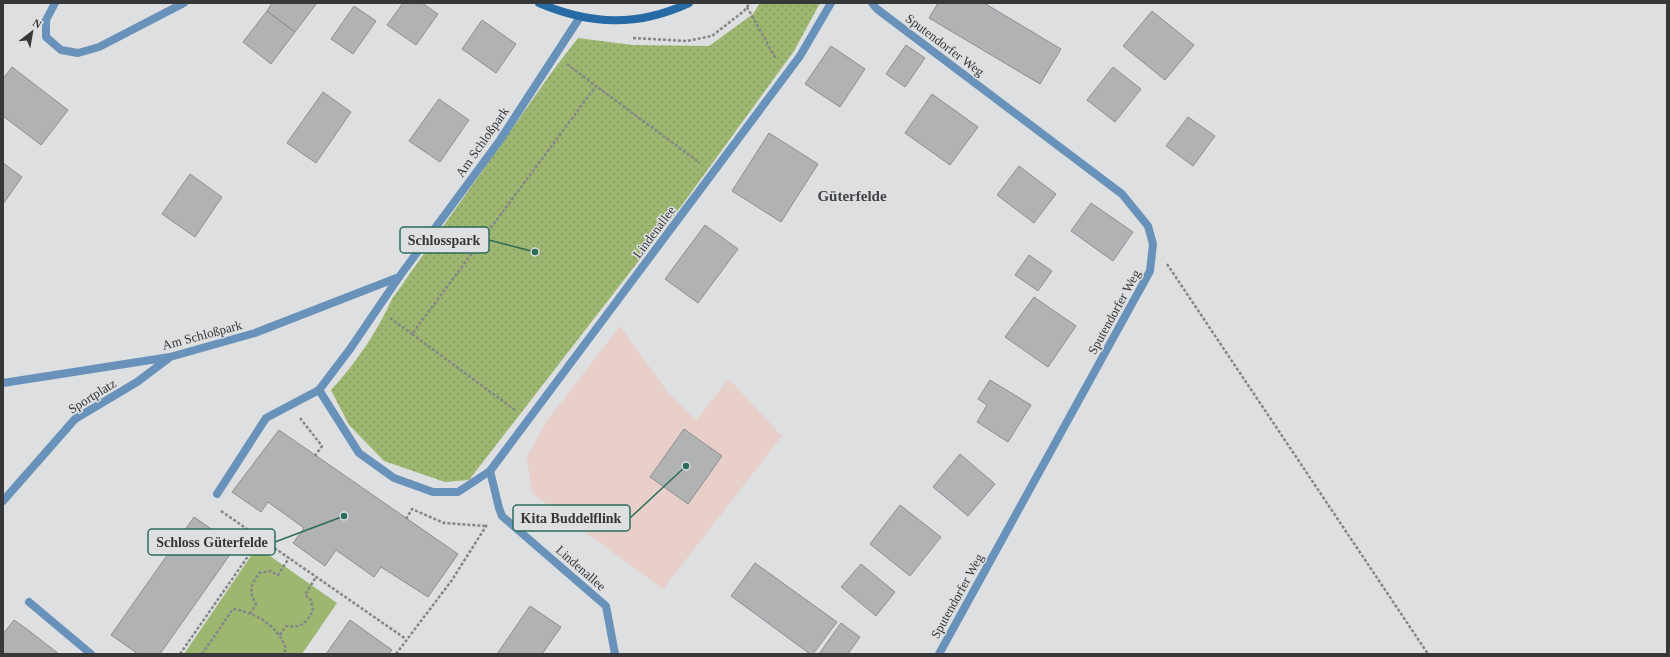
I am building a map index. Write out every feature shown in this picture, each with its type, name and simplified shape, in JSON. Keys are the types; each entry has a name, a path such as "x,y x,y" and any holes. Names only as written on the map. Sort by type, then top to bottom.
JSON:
{"main road":[{"path":"539,3 559,12 580,17 619,20 644,18 662,14 689,3"}],"street":[{"path":"55,3 46,20 46,37 61,50 78,53 99,47 184,3"},
{"name":"Lindenallee","path":"319,390 359,453 394,478 433,492 458,492 490,471 800,56 831,3"},
{"name":"Sputendorfer Weg","path":"872,3 877,9 1122,194 1148,226 1153,244 1150,272 939,654"},
{"name":"Am Schloßpark","path":"319,390 378,309 398,277 500,140 580,17"},
{"name":"Am Schloßpark","path":"3,383 170,357 255,333 398,277"},
{"name":"Sportplatz","path":"3,501 75,419 137,382 170,357"},
{"path":"217,494 266,418 319,390"},
{"name":"Lindenallee","path":"490,471 498,508 502,516 606,606 615,654"},
{"path":"29,602 91,654"}],"path":[{"path":"625,37 687,41 712,36 744,11 750,3"},
{"path":"747,7 785,75"},
{"path":"555,55 714,172"},
{"path":"412,334 596,86"},
{"path":"1153,244 1428,654"},
{"path":"378,309 528,420"},
{"path":"293,403 301,422 322,446 315,456"},
{"path":"217,494 210,503 406,639"},
{"path":"396,654 452,580 498,508"},
{"path":"406,519 412,509 444,523 486,526"},
{"path":"180,654 260,539"},
{"path":"250,614 256,604 250,594 252,584 260,573 270,571 278,575 289,558"},
{"path":"280,635 286,626 297,627 306,622 313,611 311,600 305,595 316,577"},
{"path":"202,654 232,609 250,614 275,629 280,635 286,649 283,654"}],"shaded area":[{"path":"620,326 669,394 696,420 729,379 782,436 663,589 532,493 527,457 546,422"}],"green space":[{"path":"760,3 820,3 794,51 682,205 469,480 445,482 384,461 349,425 331,390 357,358 373,335 392,299 554,69 578,38 633,45 709,46 753,14"},
{"path":"257,547 337,603 302,654 184,654"}],"building":[{"path":"272,3 317,3 295,32 267,11"},
{"path":"403,3 422,3 438,14 416,45 387,25"},
{"path":"938,3 984,3 1061,49 1040,84 929,18"},
{"path":"354,6 376,21 353,54 331,39"},
{"path":"267,11 295,32 271,64 243,42"},
{"path":"1152,11 1194,45 1165,80 1123,46"},
{"path":"482,20 516,44 496,73 462,49"},
{"path":"906,45 925,58 905,87 886,74"},
{"path":"831,46 865,69 840,107 805,84"},
{"path":"12,67 68,110 41,145 3,116 3,79"},
{"path":"1113,67 1141,89 1115,122 1087,100"},
{"path":"323,92 351,112 316,163 287,143"},
{"path":"932,94 978,127 950,165 905,133"},
{"path":"439,99 469,120 440,162 409,141"},
{"path":"1188,117 1215,136 1193,166 1166,146"},
{"path":"769,133 818,164 781,222 732,191"},
{"path":"3,163 22,177 3,204"},
{"path":"1019,166 1056,194 1034,223 997,195"},
{"path":"190,174 222,197 195,237 162,214"},
{"path":"1091,203 1133,232 1113,261 1071,231"},
{"path":"705,225 738,249 698,303 665,279"},
{"path":"1029,255 1052,271 1038,291 1015,275"},
{"path":"1034,297 1076,326 1048,367 1005,337"},
{"path":"990,380 1031,405 1008,442 977,422 987,405 978,399"},
{"path":"684,429 722,456 688,504 650,477"},
{"path":"279,430 458,554 428,597 381,567 374,577 336,550 325,566 293,543 304,528 268,502 261,512 232,492"},
{"path":"960,454 995,484 968,516 933,487"},
{"path":"900,505 941,537 910,576 870,544"},
{"path":"194,517 236,546 160,654 138,654 111,635"},
{"path":"755,563 837,622 813,654 810,654 731,596"},
{"path":"861,564 895,592 876,616 841,587"},
{"path":"530,606 561,627 542,654 497,654"},
{"path":"14,620 59,654 3,654 3,634"},
{"path":"350,620 392,650 389,654 326,654"},
{"path":"841,623 860,637 848,654 819,654"}],"place":[{"name":"Schlosspark","path":"535,252"},
{"name":"Kita Buddelflink","path":"686,466"},
{"name":"Schloss Güterfelde","path":"344,516"}],"district":[{"name":"Güterfelde","path":"852,196"}]}
